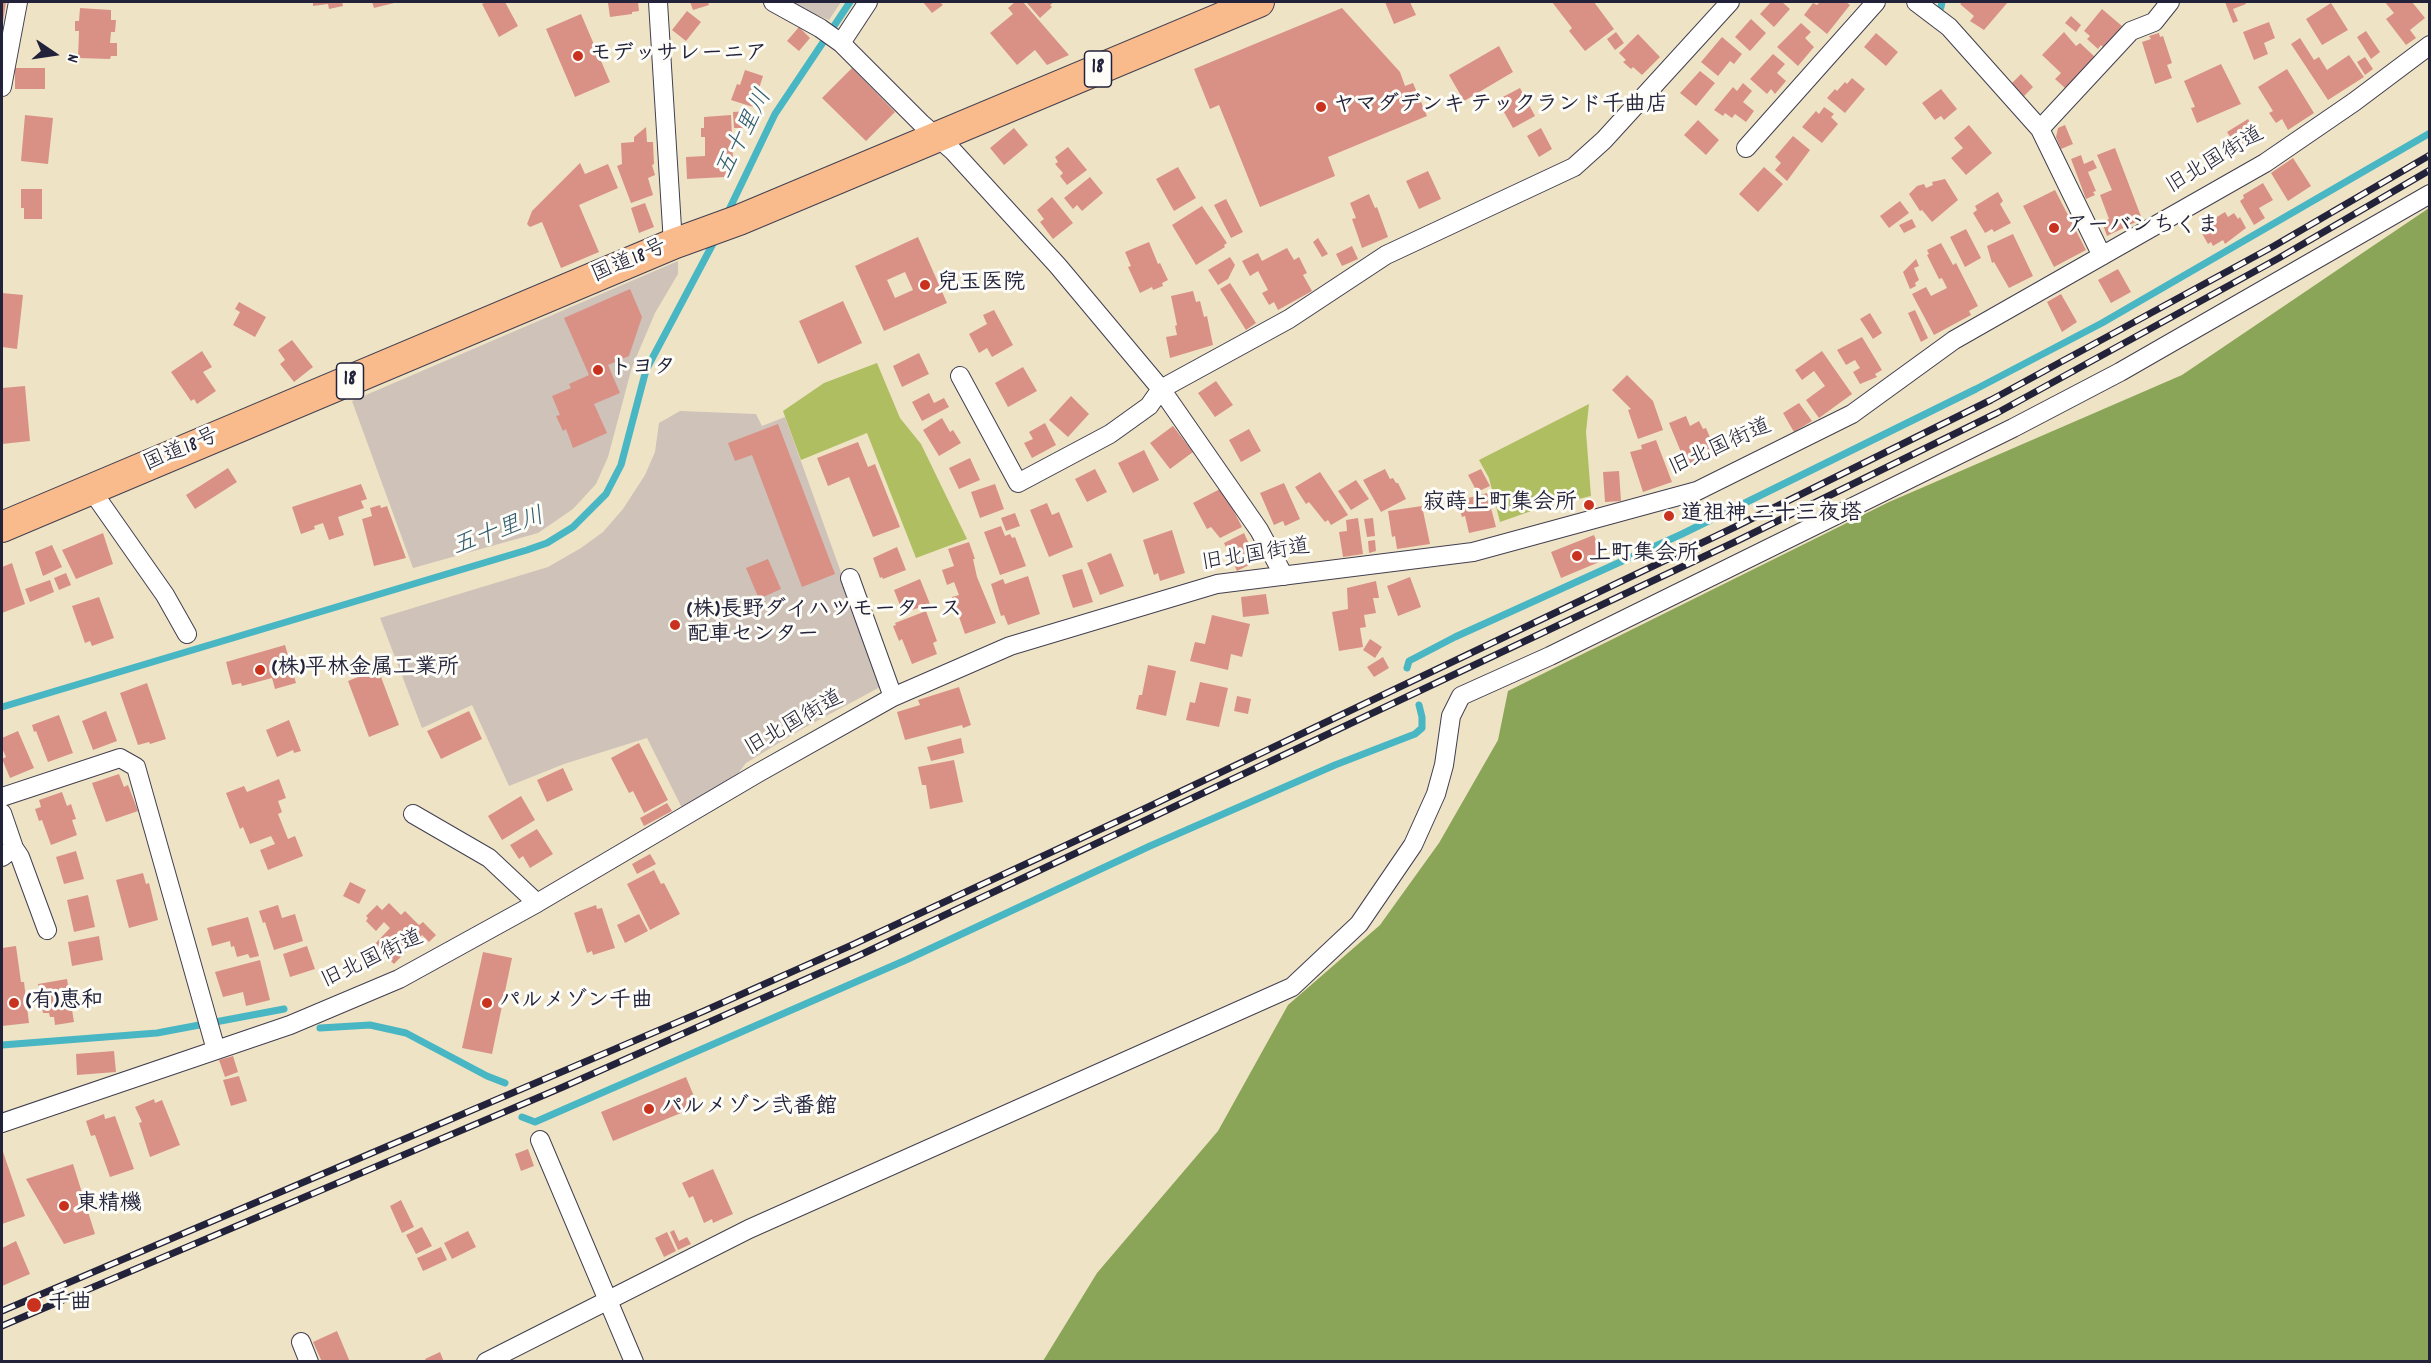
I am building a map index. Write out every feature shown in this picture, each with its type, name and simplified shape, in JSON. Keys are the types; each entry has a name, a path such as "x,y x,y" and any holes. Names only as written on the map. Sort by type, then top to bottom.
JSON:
{"highway":[{"name":"国道18号","path":"2,527 1259,2"}],"street":[{"path":"2,87 18,2"},
{"path":"658,2 686,240"},
{"path":"772,2 839,41 953,151 1058,266 1161,389 1259,530 1284,576"},
{"path":"839,41 868,2"},
{"path":"960,376 1018,483 1110,434 1149,406 1161,389 1289,319 1386,255 1574,167 1604,140 1730,2"},
{"path":"1746,148 1876,2"},
{"path":"1916,2 1949,27 2040,129 2102,256"},
{"path":"2040,129 2131,31 2154,21 2170,2"},
{"name":"旧北国街道","path":"2,1123 214,1042 290,1025 399,979 537,903 796,751 894,697 1010,646 1217,584 1473,552 1697,491 1852,414 1954,340 2265,163 2354,102 2430,45"},
{"path":"486,1362 749,1230 1292,987 1359,924 1413,845 1436,794 1444,765 1451,716 1461,696 1550,656 1812,528 2120,372 2430,194"},
{"path":"92,490 165,595 187,634"},
{"path":"850,578 894,697"},
{"path":"2,797 120,758 136,767 214,1042"},
{"path":"2,813 8,853 20,857 47,930"},
{"path":"413,814 489,858 537,903"},
{"path":"540,1140 606,1301 634,1362"},
{"path":"300,1342 309,1362"}],"shaded area":[{"path":"786,2 841,2 829,20"},
{"path":"678,261 678,274 655,313 632,367 608,457 596,484 573,509 538,533 413,568 352,401"},
{"path":"680,411 756,414 762,426 785,417 882,686 802,729 746,763 736,776 682,808 647,738 564,764 509,786 472,705 422,728 380,618 548,567 581,548 603,532 623,509 645,475 655,452 659,423"}],"green space":[{"path":"2429,208 2429,1361 1043,1361 1097,1273 1218,1131 1288,1005 1380,925 1439,843 1498,740 1508,691 1889,502 2182,375"},
{"path":"877,363 900,418 921,444 967,539 916,558 867,433 801,460 783,411 824,383"},
{"path":"1589,404 1586,432 1591,496 1537,509 1500,522 1489,478 1479,460"}],"building":[{"path":"2,2 6,2 3,22 2,22"},
{"path":"313,2 342,2 343,6 329,9 328,4 313,6"},
{"path":"372,2 398,2 374,8"},
{"path":"505,2 518,26 499,37 482,4"},
{"path":"638,2 639,11 610,17 608,3"},
{"path":"690,2 708,2 709,5 693,10"},
{"path":"923,2 940,2 943,5 932,13"},
{"path":"1015,2 1023,2 1069,55 1047,65 1035,50 1017,65 990,33 1013,14 1008,8"},
{"path":"1026,2 1054,2 1040,18"},
{"path":"1385,2 1410,2 1416,15 1394,24"},
{"path":"1552,2 1594,2 1614,29 1585,51 1569,31 1572,28"},
{"path":"1771,2 1782,2 1790,9 1774,27 1760,14"},
{"path":"1820,2 1846,2 1850,5 1827,34 1804,15 1813,3 1817,5"},
{"path":"1963,2 2008,2 1984,30 1970,21 1974,16 1960,4"},
{"path":"2225,2 2245,2 2246,4 2233,9 2238,21 2233,23"},
{"path":"2385,2 2412,2 2425,18 2410,30 2416,38 2406,45 2386,19 2394,13"},
{"path":"2331,3 2348,30 2322,45 2306,19"},
{"path":"80,8 111,10 111,20 116,20 115,32 111,32 110,43 117,43 117,56 111,56 110,59 78,58 79,31 75,31 75,21 79,21"},
{"name":"ヤマダデンキ テックランド千曲店","path":"1342,8 1400,72 1405,86 1413,83 1427,116 1328,157 1335,176 1260,207 1219,105 1210,109 1194,69"},
{"path":"2102,9 2122,26 2104,48 2101,45 2098,49 2087,39 2090,36 2084,31"},
{"path":"687,11 701,22 686,41 672,30"},
{"name":"モデッサレーニア","path":"581,14 610,82 575,97 546,29"},
{"path":"2071,16 2081,25 2076,32 2065,23"},
{"path":"1751,19 1766,33 1750,51 1735,37"},
{"path":"2269,22 2275,38 2264,43 2268,54 2254,60 2243,32"},
{"path":"1801,23 1811,32 1805,38 1814,47 1798,66 1777,47"},
{"path":"799,27 810,38 799,51 787,41"},
{"path":"2366,31 2380,52 2371,59 2357,37"},
{"path":"1616,32 1624,43 1615,50 1607,39"},
{"path":"2064,32 2076,46 2080,43 2095,57 2065,88 2055,79 2061,73 2042,55"},
{"path":"1876,33 1898,52 1886,66 1864,47"},
{"path":"2159,33 2160,37 2163,36 2172,63 2167,65 2172,78 2155,84 2142,42 2151,39 2149,36"},
{"path":"1638,34 1660,57 1642,75 1623,62 1626,60 1619,53"},
{"path":"1722,37 1742,54 1734,64 1730,61 1718,76 1701,62"},
{"path":"2300,38 2314,60 2319,57 2327,70 2349,55 2364,77 2328,100 2291,44"},
{"path":"1499,46 1513,72 1464,101 1449,75"},
{"path":"1773,54 1785,64 1777,73 1786,81 1775,94 1771,89 1767,94 1750,79"},
{"path":"2365,57 2373,69 2365,75 2357,62"},
{"path":"2221,64 2241,104 2197,123 2191,108 2195,107 2184,81"},
{"path":"15,68 45,68 45,89 15,89"},
{"path":"852,68 895,112 866,141 822,98"},
{"path":"2287,69 2314,113 2288,130 2282,119 2276,123 2269,113 2273,111 2258,87"},
{"path":"745,70 763,76 753,107 731,100 737,84 740,85"},
{"path":"1700,71 1715,83 1696,106 1680,93"},
{"path":"2021,74 2033,87 2024,96 2012,83"},
{"path":"1852,78 1865,89 1845,113 1827,98 1835,89 1837,91"},
{"path":"1743,83 1752,91 1743,102 1754,111 1746,122 1735,114 1732,118 1725,113 1723,116 1714,110 1733,87 1737,91"},
{"path":"1520,88 1535,116 1513,128 1497,100"},
{"path":"1941,89 1957,109 1944,120 1941,116 1935,120 1922,103"},
{"path":"1824,107 1834,114 1831,117 1838,124 1822,143 1802,127 1816,111 1819,114"},
{"path":"748,111 749,128 734,128 733,112"},
{"path":"25,115 53,118 48,164 21,161"},
{"path":"731,115 733,159 725,160 726,177 687,179 686,157 705,156 705,137 701,137 704,117"},
{"path":"2248,119 2256,133 2249,137 2251,139 2237,147 2227,132"},
{"path":"1698,120 1719,140 1706,155 1684,135"},
{"path":"1969,125 1992,153 1966,175 1951,158 1963,148 1954,138"},
{"path":"2065,125 2073,144 2061,149 2056,137 2058,128"},
{"path":"646,127 647,142 653,142 654,164 652,165 655,175 648,178 653,195 631,203 617,166 622,164 621,143 634,142 634,137"},
{"path":"1014,128 1028,145 1004,165 990,148"},
{"path":"1541,128 1552,149 1539,157 1527,136"},
{"path":"1793,136 1810,150 1787,181 1775,170 1781,163 1775,157"},
{"path":"1068,147 1087,170 1067,185 1060,176 1063,173 1055,164 1058,162 1055,157"},
{"path":"2115,148 2142,219 2107,236 2102,222 2109,219 2100,195 2112,190 2097,155"},
{"path":"2081,155 2084,164 2093,160 2097,168 2088,172 2096,191 2093,192 2095,195 2086,199 2071,159"},
{"path":"2293,158 2311,186 2288,201 2271,173"},
{"path":"580,163 585,174 608,164 618,188 579,205 599,252 561,268 542,222 530,227 527,224 532,211"},
{"path":"1178,167 1196,198 1174,211 1156,179"},
{"path":"1764,167 1783,184 1758,212 1739,194"},
{"path":"1428,171 1441,199 1419,209 1406,181"},
{"path":"1090,177 1103,193 1082,211 1077,205 1073,209 1064,198"},
{"path":"1945,179 1958,200 1932,222 1922,210 1920,211 1909,194 1917,186 1924,184 1926,188 1933,185 1932,182"},
{"path":"2263,183 2273,200 2259,208 2265,218 2254,225 2240,201 2244,198 2243,195"},
{"path":"21,189 42,189 42,219 24,219 24,208 21,208"},
{"name":"アーバンちくま","path":"2055,190 2086,250 2054,267 2023,206"},
{"path":"1998,192 2003,201 2000,204 2011,223 1994,232 1992,229 1985,233 1973,213 1977,210 1975,206"},
{"path":"1369,194 1375,208 1377,207 1388,237 1362,248 1352,219 1356,218 1350,203"},
{"path":"1052,197 1073,223 1053,239 1040,222 1044,219 1037,210"},
{"path":"1226,199 1243,232 1231,238 1214,205"},
{"path":"1900,201 1909,213 1889,228 1880,216"},
{"path":"645,203 654,227 639,233 631,208"},
{"path":"1202,206 1227,243 1225,247 1196,265 1172,225"},
{"path":"2225,212 2228,217 2234,213 2238,219 2240,217 2246,228 2225,244 2223,240 2213,246 2211,242 2208,244 2200,230 2204,228 2202,226"},
{"path":"1912,219 1916,227 1904,233 1899,225"},
{"path":"1966,229 1981,258 1965,267 1950,237"},
{"path":"2013,234 2033,276 2009,288 1994,262 1992,263 1987,246"},
{"name":"兒玉医院","path":"918,237 947,303 884,331 855,266","holes":["905,272 913,290 895,298 887,280"]},
{"path":"1318,238 1328,254 1322,257 1313,242"},
{"path":"1149,242 1168,280 1162,283 1163,286 1153,290 1152,287 1140,293 1128,267 1131,266 1125,252"},
{"path":"1941,243 1953,265 1956,263 1978,306 1969,311 1971,315 1934,335 1912,294 1926,287 1931,296 1947,288 1942,278 1939,279 1927,255 1929,254 1927,250"},
{"path":"1352,246 1358,259 1342,266 1336,254"},
{"path":"1287,248 1294,260 1299,257 1307,273 1303,275 1312,291 1278,310 1274,302 1269,305 1262,293 1268,290 1258,271 1250,276 1242,261 1258,253 1262,261"},
{"path":"1230,257 1235,265 1228,279 1218,285 1208,270"},
{"path":"1916,259 1919,266 1914,268 1919,280 1915,283 1916,286 1910,289 1903,272"},
{"path":"2118,269 2131,292 2111,303 2098,280"},
{"path":"1230,283 1256,323 1246,330 1220,289"},
{"name":"トヨタ","path":"630,289 642,317 629,356 608,365 620,393 594,404 607,433 573,448 566,429 563,431 556,416 560,415 552,396 571,388 569,384 589,375 564,318"},
{"path":"1193,291 1196,302 1200,301 1204,317 1207,316 1213,345 1170,358 1166,337 1177,335 1171,296"},
{"path":"2,293 23,295 17,349 2,347"},
{"path":"2061,294 2077,322 2062,332 2047,302"},
{"path":"843,301 862,343 818,364 799,321"},
{"path":"239,302 266,317 255,337 233,325 240,312 235,309"},
{"path":"994,310 1013,345 992,357 987,348 979,353 969,334 987,324 983,315"},
{"path":"1915,310 1928,338 1921,342 1908,313"},
{"path":"1870,313 1882,333 1873,339 1860,319"},
{"path":"1862,337 1882,370 1875,374 1877,377 1860,384 1853,372 1860,368 1855,360 1846,365 1837,350"},
{"path":"292,340 313,367 294,382 280,364 285,360 278,350"},
{"path":"202,351 212,367 203,372 216,391 197,404 194,399 191,401 171,372"},
{"path":"1822,351 1852,394 1819,418 1806,400 1825,386 1814,371 1802,380 1795,370"},
{"path":"919,353 929,374 902,387 893,366"},
{"path":"1023,367 1037,391 1008,407 995,383"},
{"path":"1627,375 1653,401 1663,430 1638,439 1628,410 1631,409 1612,390"},
{"path":"1216,381 1233,405 1215,417 1198,393"},
{"path":"25,386 30,441 2,444 2,388"},
{"path":"929,393 934,403 944,398 949,407 922,421 912,402"},
{"path":"1071,396 1089,414 1068,437 1049,420"},
{"path":"1799,403 1812,421 1794,432 1783,413"},
{"path":"1686,416 1690,426 1699,421 1703,429 1706,428 1718,456 1688,469 1669,423"},
{"path":"942,418 950,432 953,430 961,443 939,456 923,430"},
{"path":"1045,423 1056,445 1032,458 1024,443 1033,439 1029,432"},
{"path":"778,424 835,574 802,587 752,455 735,461 728,443"},
{"path":"1173,426 1193,452 1170,469 1150,443"},
{"path":"1249,429 1261,451 1241,462 1229,440"},
{"path":"1656,440 1672,482 1643,492 1630,452 1642,449 1641,445"},
{"path":"858,442 868,467 875,464 900,527 873,537 849,477 828,486 817,458"},
{"path":"1144,450 1159,480 1133,493 1118,463"},
{"path":"970,458 980,480 959,489 949,468"},
{"path":"228,468 237,482 195,509 186,495"},
{"path":"1095,469 1107,492 1087,502 1075,479"},
{"path":"1385,469 1390,479 1393,478 1398,483 1406,499 1381,512 1363,480"},
{"path":"1481,469 1490,486 1477,492 1468,475"},
{"path":"1619,471 1621,501 1605,502 1603,472"},
{"path":"1320,472 1348,515 1331,525 1328,520 1325,522 1309,502 1306,504 1295,487"},
{"path":"1356,480 1369,499 1351,510 1338,491"},
{"path":"1284,483 1300,519 1285,526 1283,521 1274,525 1260,493"},
{"path":"361,484 367,499 361,501 364,508 338,517 344,535 329,540 323,523 301,534 292,507"},
{"path":"995,484 1004,509 980,518 971,492"},
{"path":"1222,488 1242,527 1220,538 1211,527 1207,529 1193,503"},
{"path":"1487,493 1496,527 1469,533 1465,516 1462,517 1457,501"},
{"path":"1047,503 1052,515 1059,512 1073,547 1049,557 1030,510"},
{"path":"380,505 381,508 387,506 406,558 374,566 362,519 372,516 370,508"},
{"path":"1422,506 1430,544 1397,549 1395,536 1392,537 1388,511"},
{"path":"1015,513 1020,526 1006,531 1001,518"},
{"path":"1358,518 1363,554 1343,557 1339,532 1347,531 1346,520"},
{"path":"1373,518 1375,536 1367,537 1364,519"},
{"path":"1001,526 1005,536 1010,534 1012,538 1015,537 1026,566 1000,575 984,532"},
{"path":"1172,530 1185,573 1160,581 1158,573 1154,575 1143,540"},
{"path":"103,533 113,564 76,579 62,550"},
{"path":"1244,533 1249,544 1253,542 1261,559 1237,571 1224,543"},
{"name":"上町集会所","path":"1594,535 1604,560 1561,578 1551,552"},
{"path":"1375,540 1376,551 1369,553 1368,541"},
{"path":"969,542 975,559 973,559 977,577 996,623 965,634 952,597 959,595 954,582 947,585 942,570 954,566 948,549"},
{"path":"52,545 62,567 43,576 35,552"},
{"path":"897,547 906,570 883,579 880,578 873,558"},
{"path":"1111,553 1124,586 1100,595 1087,563"},
{"path":"768,559 781,589 759,599 746,568"},
{"path":"12,563 25,604 2,613 2,567"},
{"path":"1082,569 1093,602 1073,608 1062,575"},
{"path":"66,573 71,585 59,590 54,578"},
{"path":"1028,576 1040,614 1008,625 1004,615 1001,616 991,584 1003,579 1005,584"},
{"path":"1410,577 1421,607 1398,616 1387,586"},
{"path":"920,579 930,604 903,613 894,590"},
{"path":"50,580 54,592 30,602 25,589"},
{"path":"1376,581 1379,598 1373,598 1376,613 1364,615 1366,627 1360,628 1363,647 1339,651 1332,612 1348,609 1347,588"},
{"path":"1266,594 1269,614 1243,617 1241,597"},
{"path":"99,597 114,638 92,646 90,641 85,643 72,606"},
{"path":"926,611 937,641 933,643 937,654 912,664 902,639 899,641 893,626 896,625 895,623"},
{"path":"1212,615 1250,624 1242,657 1231,654 1228,670 1190,661 1195,642 1205,644"},
{"path":"1370,639 1382,647 1375,658 1363,650"},
{"name":"(株)平林金属工業所","path":"285,645 296,683 275,689 272,678 242,686 241,683 232,685 226,662"},
{"path":"1383,657 1389,668 1374,677 1367,667"},
{"path":"1148,665 1176,671 1166,716 1136,709 1139,695 1142,695"},
{"name":"(株)平林金属工業所","path":"378,669 399,725 369,737 348,681"},
{"path":"1200,682 1228,688 1219,727 1186,720 1190,702 1195,703"},
{"path":"147,683 166,739 138,745 120,693"},
{"path":"959,687 971,725 963,728 962,725 905,740 897,712 920,705 918,700"},
{"path":"1237,696 1251,699 1248,714 1234,711"},
{"path":"106,711 117,741 93,750 82,721"},
{"name":"(株)平林金属工業所","path":"469,711 482,739 441,759 427,731"},
{"path":"59,715 73,753 48,762 32,725"},
{"name":"(株)平林金属工業所","path":"289,720 301,751 294,753 293,750 277,757 266,730"},
{"path":"18,731 34,768 10,778 2,759 6,757 2,748 2,738"},
{"path":"961,738 964,753 931,761 927,747"},
{"path":"639,743 668,800 644,813 633,791 629,793 611,758"},
{"path":"954,760 963,802 930,809 926,785 922,785 918,767"},
{"path":"563,768 573,790 547,802 537,780"},
{"path":"119,774 124,787 128,785 138,811 106,822 92,783"},
{"path":"279,779 286,798 278,801 282,812 278,814 288,839 295,836 303,856 268,870 260,850 275,844 271,836 250,844 243,827 240,829 226,793 244,786 247,792"},
{"path":"62,792 67,806 71,804 76,819 72,820 77,835 51,845 42,820 39,821 35,809 41,807 39,800"},
{"path":"521,796 535,820 502,840 488,816"},
{"path":"667,803 672,811 644,826 640,818"},
{"path":"537,829 553,854 530,868 523,856 519,859 510,845"},
{"path":"76,851 84,879 64,884 56,857"},
{"path":"650,854 656,864 637,874 632,864"},
{"path":"654,870 661,884 664,883 680,914 650,930 627,884"},
{"path":"143,873 146,884 149,883 158,920 129,928 116,880"},
{"path":"350,882 366,890 359,904 343,896"},
{"path":"88,895 95,927 74,932 67,900"},
{"path":"389,903 401,915 405,911 419,925 423,922 436,935 429,942 422,935 394,964 374,945 390,928 384,922 376,931 366,921 368,918 366,916 377,905 382,910"},
{"path":"278,905 282,918 295,914 303,941 274,950 259,911"},
{"path":"596,905 597,909 602,908 615,948 593,955 592,951 587,953 574,913"},
{"path":"639,914 648,931 625,943 617,925"},
{"path":"248,917 259,956 250,958 248,954 237,957 230,941 212,946 207,928"},
{"path":"99,936 103,960 72,966 68,942"},
{"name":"(有)恵和","path":"16,946 21,982 24,982 29,1023 2,1026 2,948"},
{"path":"307,946 315,969 290,977 283,954"},
{"name":"パルメゾン千曲","path":"483,952 512,958 492,1054 462,1048"},
{"path":"260,960 270,1000 246,1006 243,992 223,997 215,972"},
{"path":"67,979 74,1022 55,1025 54,1017 50,1017 49,1013 43,1013 38,984"},
{"path":"114,1051 116,1072 77,1075 76,1054"},
{"path":"233,1056 238,1072 225,1077 219,1060"},
{"path":"239,1076 247,1101 231,1106 223,1080"},
{"name":"パルメゾン弐番館","path":"686,1077 698,1106 613,1141 601,1112"},
{"path":"154,1099 155,1103 162,1100 180,1145 150,1157 139,1123 142,1122 135,1107"},
{"path":"104,1114 105,1119 115,1116 134,1169 110,1177 95,1135 91,1136 86,1121"},
{"path":"2,1149 25,1216 2,1224"},
{"path":"528,1149 534,1166 521,1171 515,1154"},
{"name":"東精機","path":"73,1164 95,1234 64,1244 26,1179"},
{"path":"713,1169 733,1214 713,1223 712,1219 704,1223 693,1196 689,1198 682,1183"},
{"path":"401,1200 414,1227 402,1233 390,1206"},
{"path":"422,1227 432,1246 416,1254 406,1235"},
{"path":"674,1230 679,1241 687,1237 691,1244 678,1250 670,1232"},
{"path":"468,1231 476,1247 452,1259 444,1243"},
{"path":"667,1232 676,1251 664,1257 655,1238"},
{"path":"16,1241 30,1274 2,1286 2,1248"},
{"path":"441,1247 447,1260 423,1271 417,1258"},
{"path":"337,1331 350,1362 322,1362 313,1342"},
{"path":"440,1352 444,1362 427,1362 425,1359"}],"waterway":[{"name":"五十里川","path":"727,214 775,114 850,2"},
{"path":"1941,7 1942,2"},
{"path":"1407,668 1409,661 1455,637 1682,534 1976,389 2102,323 2430,133"},
{"name":"五十里川","path":"2,707 527,550 547,543 573,527 606,494 621,465 646,370 716,238"},
{"path":"522,1117 535,1122 906,960 1150,846 1335,765 1415,734 1422,728 1419,705"},
{"path":"2,1045 157,1033 284,1009"},
{"path":"320,1028 370,1025 406,1033 487,1076 505,1083"}],"railway":[{"path":"2,1311 704,1011 1146,808 1735,527 1991,400 2274,246 2430,155"},
{"path":"2,1326 563,1087 858,956 1739,540 1997,413 2279,258 2430,170"}],"place":[{"name":"モデッサレーニア","path":"578,56"},
{"name":"ヤマダデンキ テックランド千曲店","path":"1321,107"},
{"name":"アーバンちくま","path":"2054,228"},
{"name":"兒玉医院","path":"925,285"},
{"name":"トヨタ","path":"598,370"},
{"name":"寂蒔上町集会所","path":"1589,505"},
{"name":"道祖神 二十三夜塔","path":"1669,516"},
{"name":"上町集会所","path":"1577,556"},
{"name":"(株)長野ダイハツモータース 配車センター","path":"675,625"},
{"name":"(株)平林金属工業所","path":"260,670"},
{"name":"(有)恵和","path":"14,1003"},
{"name":"パルメゾン千曲","path":"487,1003"},
{"name":"パルメゾン弐番館","path":"649,1109"},
{"name":"東精機","path":"64,1206"},
{"name":"千曲","path":"34,1305"}]}
